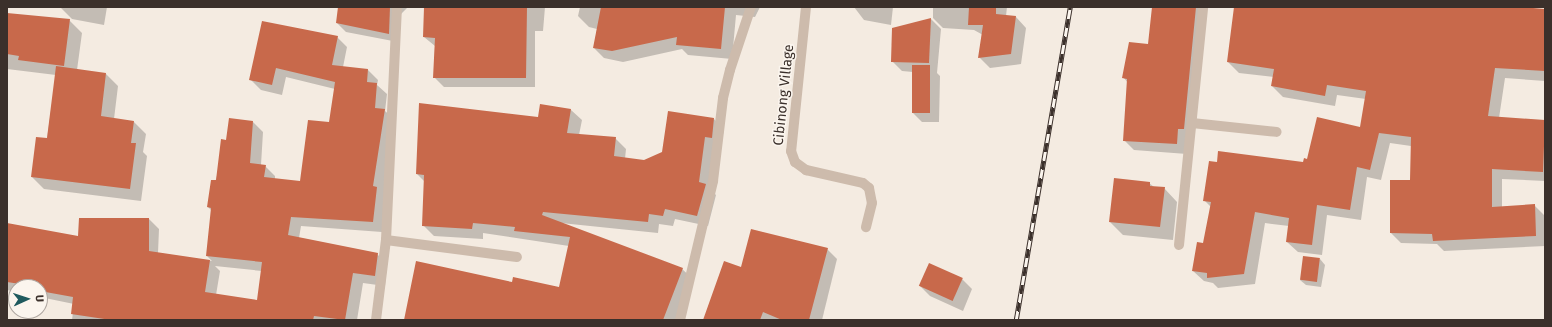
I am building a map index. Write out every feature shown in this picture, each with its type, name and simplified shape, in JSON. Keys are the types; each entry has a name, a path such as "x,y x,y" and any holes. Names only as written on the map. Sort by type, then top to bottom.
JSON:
{"street":[{"path":"376,320 386,240 397,7"},
{"path":"680,320 713,181 723,98 730,70 751,7"},
{"name":"Cibinong Village","path":"806,7 791,151 795,162 806,170 863,183 869,188 872,203 866,227"},
{"path":"1179,245 1203,7"},
{"path":"1192,123 1278,132"},
{"path":"386,240 517,258"}],"building":[{"path":"338,7 390,7 389,34 336,23"},
{"path":"424,7 527,7 526,78 433,78 435,38 423,37"},
{"path":"601,7 725,7 721,49 676,45 677,37 612,51 593,48"},
{"path":"969,7 996,7 996,14 1016,16 1011,54 978,58 983,25 968,25"},
{"path":"1152,7 1196,7 1184,129 1178,129 1177,144 1123,141 1127,79 1122,78 1129,42 1148,44"},
{"path":"1234,7 1521,7 1545,9 1545,71 1495,68 1488,116 1545,120 1543,172 1492,169 1492,207 1535,204 1536,236 1433,241 1432,234 1390,233 1390,180 1410,180 1411,137 1379,133 1370,170 1357,167 1350,210 1317,205 1312,245 1286,242 1289,218 1255,212 1244,274 1207,278 1207,273 1192,271 1197,242 1203,243 1211,202 1203,201 1209,161 1217,162 1218,151 1303,162 1304,158 1307,159 1317,117 1360,127 1366,91 1327,85 1325,96 1271,86 1274,69 1227,62"},
{"path":"7,13 70,19 64,66 18,60 19,56 7,54"},
{"path":"931,18 929,63 891,62 892,28"},
{"path":"262,21 338,36 332,65 368,69 367,82 377,83 375,108 385,109 373,186 377,187 373,222 291,217 288,235 378,253 375,276 353,273 345,320 314,316 313,320 111,320 71,314 73,297 48,292 48,279 8,279 7,282 7,223 78,236 79,218 149,218 149,251 210,260 205,292 257,300 262,262 206,256 211,208 207,207 211,180 216,180 221,139 226,140 229,118 253,121 250,163 266,165 264,177 300,181 308,120 329,122 335,82 276,68 272,85 249,80"},
{"path":"912,65 930,65 930,113 912,113"},
{"path":"56,66 106,73 101,116 134,121 131,143 136,143 130,189 31,177 36,137 47,138"},
{"path":"419,103 538,117 540,104 571,109 567,133 616,137 614,156 644,160 662,152 668,111 714,118 712,138 705,137 699,182 706,184 697,216 665,209 663,216 649,214 648,222 543,212 542,215 683,268 663,320 404,320 416,261 512,282 513,277 559,287 570,237 514,231 515,227 473,223 472,229 422,226 424,175 416,174"},
{"path":"1114,178 1150,182 1150,186 1165,187 1160,227 1109,222"},
{"path":"751,229 828,248 809,320 782,320 763,312 760,320 703,320 724,261 741,267"},
{"path":"1303,256 1320,258 1317,282 1300,280"},
{"path":"929,263 963,278 953,301 919,286"}],"railway":[{"path":"1016,320 1070,7"}]}
